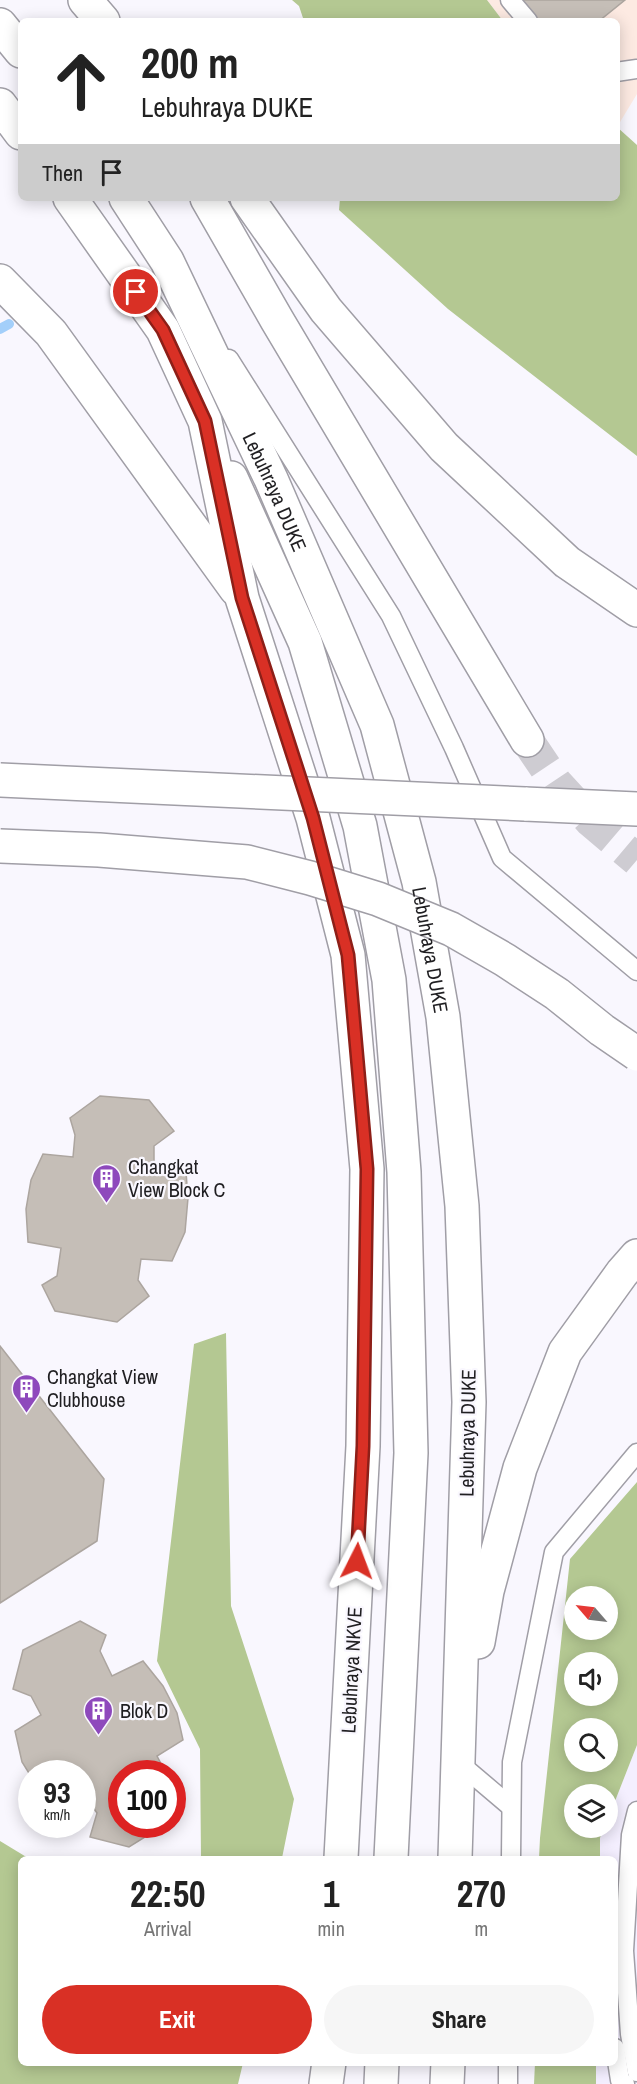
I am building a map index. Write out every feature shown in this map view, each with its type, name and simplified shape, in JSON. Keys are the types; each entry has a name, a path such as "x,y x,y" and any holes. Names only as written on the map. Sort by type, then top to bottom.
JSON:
{"highway":[{"path":"85,0 100,18"},
{"path":"0,25 18,47"},
{"path":"0,105 18,129"},
{"name":"Lebuhraya DUKE","path":"71,201 163,330 305,642 360,826 389,980 404,1172 411,1453 391,1856"},
{"name":"Lebuhraya DUKE","path":"128,201 167,261 271,479 376,725 419,882 443,1017 462,1206 469,1402 458,1762"},
{"path":"209,201 527,740"},
{"path":"249,201 326,310 444,447 567,562 637,610"},
{"path":"0,281 51,333 242,598"},
{"name":"Lebuhraya DUKE","path":"205,421 242,598"},
{"name":"Lebuhraya NKVE","path":"242,598 313,818 348,955 367,1169 363,1446 341,1856"},
{"path":"0,780 637,810"},
{"path":"0,846 99,850 247,862 378,899 451,929 505,960 557,994 637,1054"},
{"path":"454,1856 458,1762 487,1591 520,1468 565,1352 637,1256"},
{"path":"326,2084 328,2066"},
{"path":"381,2084 382,2066"},
{"path":"447,2084 448,2066"}],"lane":[{"path":"510,0 525,18"},
{"path":"620,71 637,69"},
{"path":"167,261 391,616 454,748 502,858 637,971"},
{"path":"511,1856 512,1762 554,1552 637,1453"},
{"path":"458,1762 511,1807"},
{"path":"637,1811 631,1835 624,1951 630,2034 637,2072"},
{"path":"309,2084 317,2066"},
{"path":"508,2066 508,2084"},
{"path":"618,2066 620,2080 625,2084"}],"shaded area":[{"path":"487,0 637,0 637,94 620,122 620,18 501,18"},
{"path":"637,1745 637,2084 596,2084 596,2066 618,2066 618,1856 600,1856 600,1838 618,1838 618,1793"}],"green space":[{"path":"292,0 487,0 501,18 303,18 299,6"},
{"path":"620,130 637,145 637,456 448,309 339,210 340,201 620,201"},
{"path":"226,1333 231,1606 294,1799 282,1856 201,1856 200,1749 157,1661 194,1344"},
{"path":"637,1482 637,1745 618,1793 618,1784 564,1784 564,1838 600,1838 600,1856 539,1856 564,1615 564,1640 618,1640 618,1586 567,1586 570,1559"},
{"path":"0,1841 25,1856 18,1856 18,2066 242,2066 238,2084 0,2084"},
{"path":"535,2066 596,2066 596,2084 534,2084"}],"building":[{"path":"512,0 625,0 603,18 527,18"},
{"name":"Changkat View Block C","path":"100,1096 149,1100 174,1131 154,1146 154,1168 186,1172 188,1198 185,1232 172,1261 141,1259 138,1280 149,1296 117,1322 55,1311 42,1285 57,1276 61,1248 28,1242 26,1209 31,1180 43,1154 73,1157 75,1135 70,1118"},
{"name":"Changkat View Clubhouse","path":"0,1346 104,1479 97,1541 0,1603"},
{"name":"Blok D","path":"80,1621 106,1635 100,1651 112,1676 143,1661 163,1686 177,1713 183,1740 157,1756 159,1760 108,1760 108,1838 143,1838 129,1847 94,1838 96,1838 97,1813 96,1760 22,1760 15,1731 41,1715 31,1696 13,1689 23,1650"}],"waterway":[{"path":"0,329 9,324"}],"tunnel":[{"path":"527,740 556,783 591,821 637,860"}],"place":[{"name":"Changkat View Block C","path":"107,1204"},
{"name":"Changkat View Clubhouse","path":"26,1414"},
{"name":"Blok D","path":"99,1736"}],"route":[{"path":"136,292 163,330 205,421 242,598 313,818 348,955 367,1169 363,1446 357,1561"}]}
